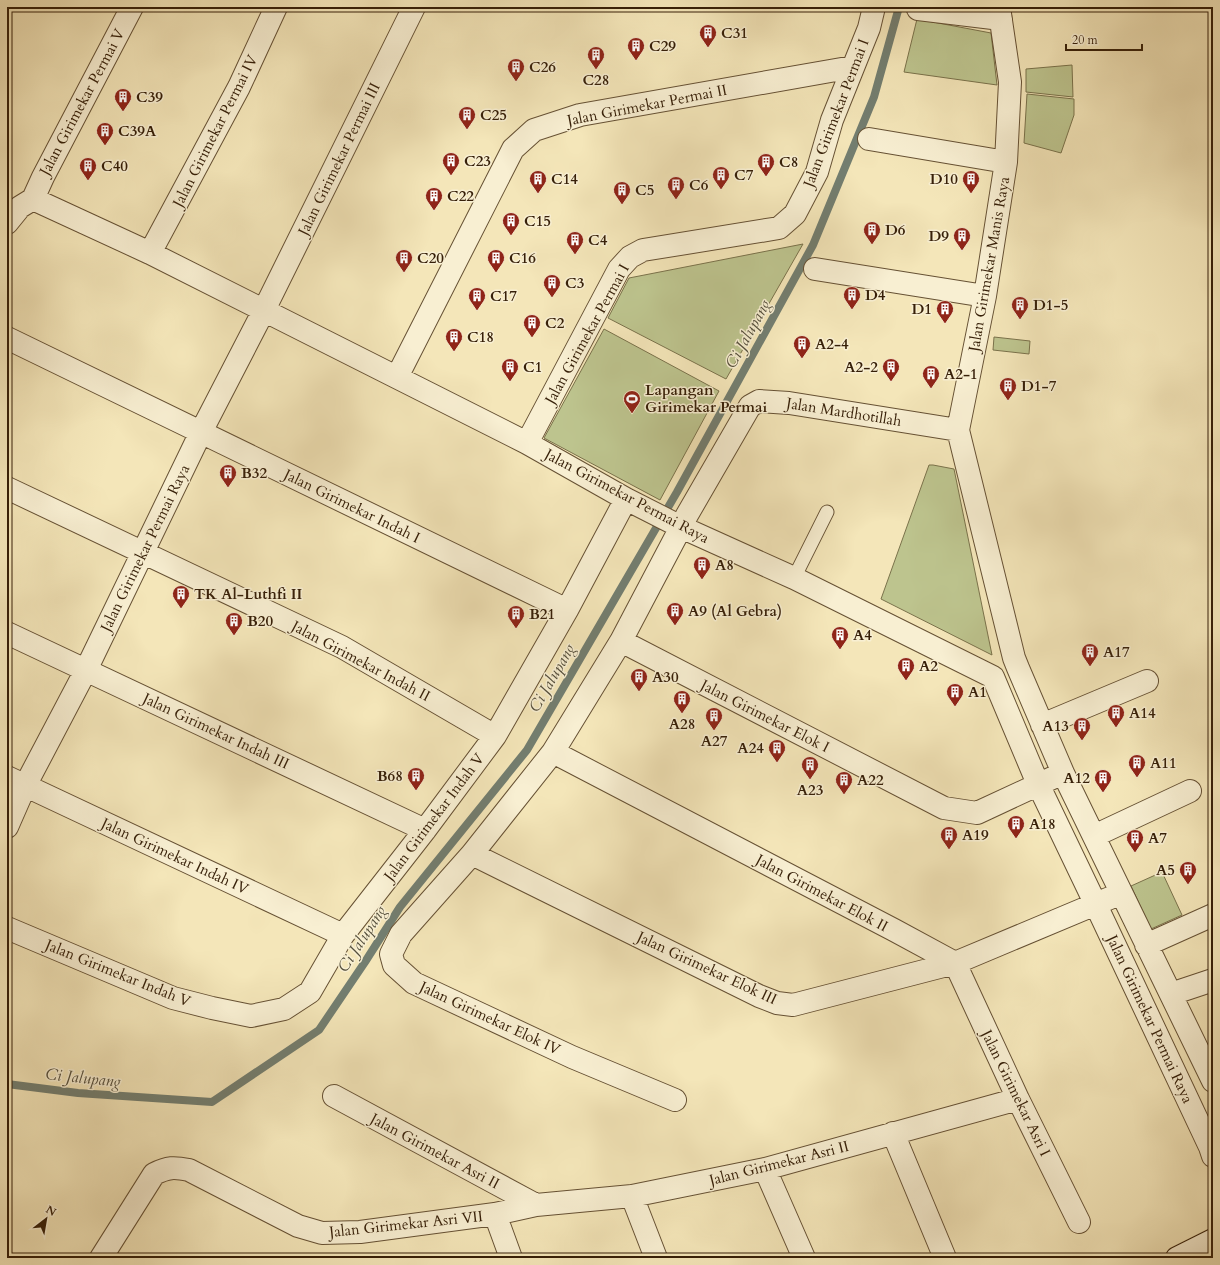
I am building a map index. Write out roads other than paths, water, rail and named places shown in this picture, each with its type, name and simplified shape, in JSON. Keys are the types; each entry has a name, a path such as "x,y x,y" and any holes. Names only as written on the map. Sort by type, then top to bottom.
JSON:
{"street":[{"name":"Jalan Girimekar Permai V","path":"33,198 46,170 132,7"},
{"name":"Jalan Girimekar Permai IV","path":"150,253 239,87 276,7"},
{"name":"Jalan Girimekar Permai III","path":"264,310 414,7"},
{"name":"Jalan Girimekar Permai I","path":"527,443 619,269 630,257 643,250 779,228 795,214 817,172 832,120 852,67 869,28 874,7"},
{"path":"918,9 1000,13"},
{"name":"Jalan Girimekar Manis Raya","path":"1000,13 1010,82 1006,162 985,296 958,430 1014,658"},
{"name":"Jalan Girimekar Permai II","path":"397,378 514,149 534,130 580,115 852,67"},
{"path":"869,139 1006,162"},
{"path":"7,223 20,207 33,198"},
{"name":"Jalan Girimekar Permai Raya","path":"33,198 150,253 527,443 626,499 678,525 794,578 993,677 1038,784 1096,904 1207,1140 1213,1156"},
{"path":"815,268 985,296"},
{"name":"Jalan Girimekar Permai Raya","path":"16,782 86,670 201,432 264,310"},
{"name":"Jalan Girimekar Indah I","path":"7,338 568,610"},
{"name":"Jalan Mardhotillah","path":"620,641 678,525 687,515 750,406 759,401 789,402 958,430"},
{"name":"Jalan Girimekar Indah II","path":"7,488 342,647 495,736"},
{"name":"Jalan Girimekar Indah V","path":"7,928 173,998 251,1016 284,1009 310,992 343,934 425,830 495,736 568,610 626,499"},
{"name":"Jalan Girimekar Indah III","path":"7,633 425,830"},
{"path":"472,854 553,752 620,641"},
{"name":"Jalan Girimekar Elok I","path":"620,641 944,808 977,813 1038,784"},
{"path":"993,677 1014,658"},
{"name":"Jalan Girimekar Permai Raya","path":"1014,658 1063,773 1213,1081"},
{"path":"1042,725 1147,681"},
{"name":"Jalan Girimekar Elok II","path":"553,752 955,963"},
{"path":"1038,784 1063,773"},
{"path":"7,827 16,782"},
{"name":"Jalan Girimekar Indah IV","path":"16,782 343,934"},
{"path":"1094,836 1190,791"},
{"name":"Jalan Girimekar Elok III","path":"472,854 759,996 777,1003 793,1005 955,963"},
{"name":"Jalan Girimekar Elok IV","path":"472,854 401,934 391,954 394,965 414,983 572,1057 676,1100"},
{"path":"955,963 1121,893"},
{"path":"1146,945 1213,915"},
{"name":"Jalan Girimekar Asri I","path":"955,963 1018,1099 1079,1222"},
{"path":"1170,994 1213,980"},
{"name":"Jalan Girimekar Asri II","path":"334,1096 536,1205"},
{"name":"Jalan Girimekar Asri II","path":"495,1214 536,1205 632,1196 765,1169 1018,1099"},
{"path":"893,1133 945,1258"},
{"name":"Jalan Girimekar Asri VII","path":"101,1258 154,1174 164,1169 175,1167 189,1170 298,1226 322,1233 360,1232 495,1214"},
{"path":"765,1169 804,1258"},
{"path":"632,1196 656,1258"},
{"path":"495,1214 511,1258"},
{"path":"1178,1258 1213,1240"}],"lane":[{"path":"794,578 827,512"}],"waterway":[{"name":"Ci Jalupang","path":"7,1084 78,1093 212,1102 319,1030 400,907 527,750 677,492 813,245 874,97 899,7"}],"place":[{"name":"C31","path":"708,48"},
{"name":"C29","path":"636,61"},
{"name":"C28","path":"596,70"},
{"name":"C26","path":"516,82"},
{"name":"C39","path":"123,112"},
{"name":"C25","path":"467,130"},
{"name":"C39A","path":"105,146"},
{"name":"C23","path":"451,176"},
{"name":"C8","path":"766,177"},
{"name":"C40","path":"88,181"},
{"name":"C7","path":"721,190"},
{"name":"C14","path":"538,194"},
{"name":"D10","path":"971,194"},
{"name":"C6","path":"676,200"},
{"name":"C5","path":"622,205"},
{"name":"C22","path":"434,211"},
{"name":"C15","path":"511,236"},
{"name":"D6","path":"872,245"},
{"name":"D9","path":"962,251"},
{"name":"C4","path":"575,255"},
{"name":"C20","path":"404,273"},
{"name":"C16","path":"496,273"},
{"name":"C3","path":"552,298"},
{"name":"D4","path":"852,310"},
{"name":"C17","path":"477,311"},
{"name":"D1-5","path":"1020,320"},
{"name":"D1","path":"945,324"},
{"name":"C2","path":"532,338"},
{"name":"C18","path":"454,352"},
{"name":"A2-4","path":"802,359"},
{"name":"C1","path":"510,382"},
{"name":"A2-2","path":"891,382"},
{"name":"A2-1","path":"931,389"},
{"name":"D1-7","path":"1008,401"},
{"name":"Lapangan Girimekar Permai","path":"632,414"},
{"name":"B32","path":"228,488"},
{"name":"A8","path":"702,580"},
{"name":"TK Al-Luthfi II","path":"181,609"},
{"name":"A9 (Al Gebra)","path":"675,626"},
{"name":"B21","path":"516,629"},
{"name":"B20","path":"234,636"},
{"name":"A4","path":"840,650"},
{"name":"A17","path":"1090,667"},
{"name":"A2","path":"906,681"},
{"name":"A30","path":"639,692"},
{"name":"A1","path":"955,707"},
{"name":"A28","path":"682,714"},
{"name":"A14","path":"1116,728"},
{"name":"A27","path":"714,731"},
{"name":"A13","path":"1082,741"},
{"name":"A24","path":"777,763"},
{"name":"A11","path":"1137,778"},
{"name":"A23","path":"810,780"},
{"name":"B68","path":"416,791"},
{"name":"A12","path":"1103,793"},
{"name":"A22","path":"844,795"},
{"name":"A18","path":"1016,839"},
{"name":"A19","path":"949,850"},
{"name":"A7","path":"1135,853"},
{"name":"A5","path":"1188,885"}]}
